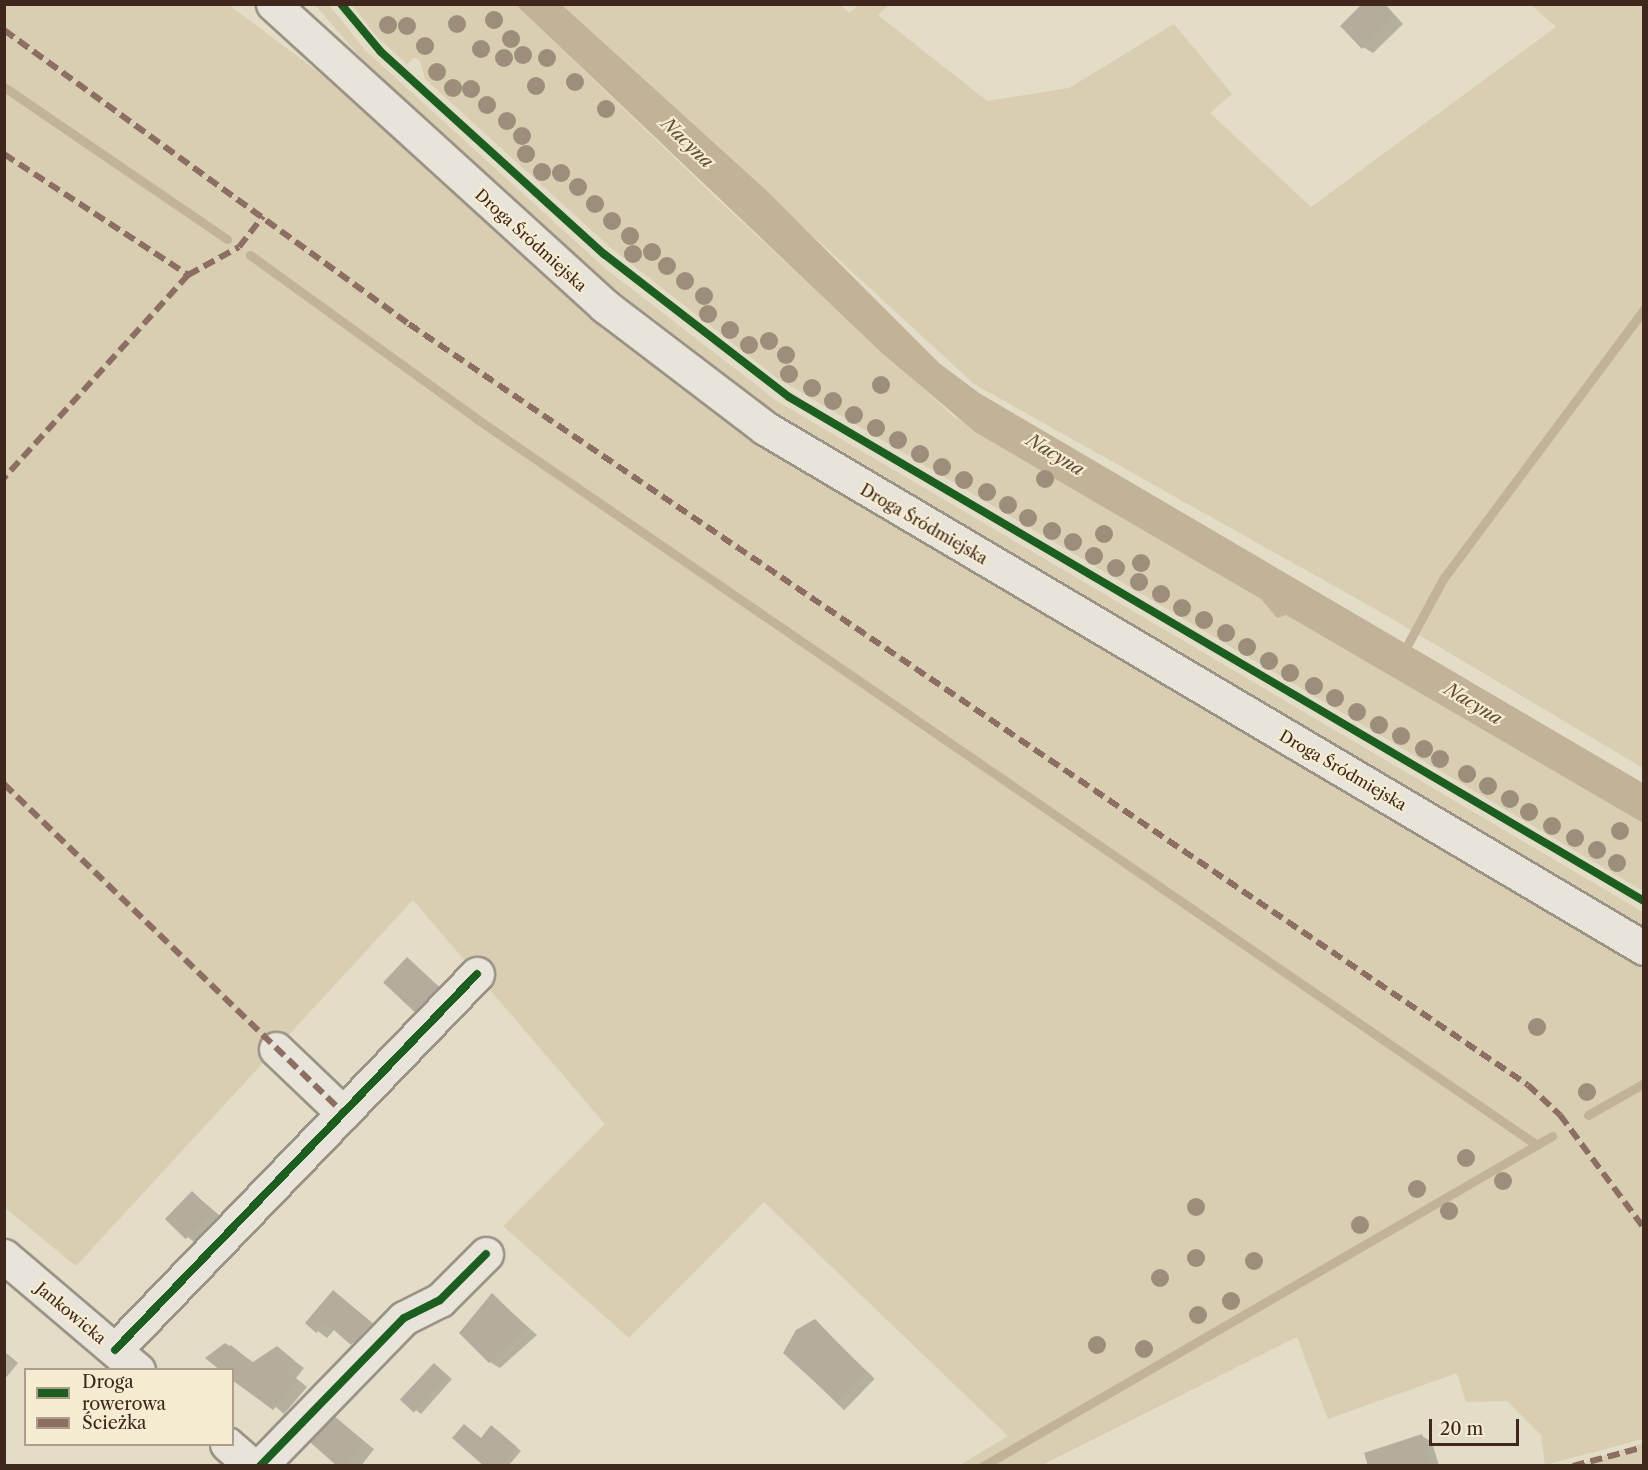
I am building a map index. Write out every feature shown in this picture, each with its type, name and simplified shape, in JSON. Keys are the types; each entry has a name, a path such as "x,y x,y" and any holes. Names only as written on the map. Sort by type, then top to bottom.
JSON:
{"main road":[{"name":"Droga Śródmiejska","path":"273,4 589,292 756,421 1644,948"},
{"path":"127,1360 343,1113 477,974"},
{"path":"276,1049 343,1113"},
{"path":"260,1466 404,1318 440,1300 486,1254"},
{"name":"Jankowicka","path":"4,1256 127,1360"},
{"path":"229,1446 252,1466"}],"shaded area":[{"path":"840,4 849,13 859,5 889,5 878,15 987,101 1069,88 1174,24 1232,94 1210,113 1311,207 1556,27 1531,5 1643,5 1643,768 1384,614 974,384 562,5"},
{"path":"5,5 229,5 325,77 617,338 759,443 1643,967 1643,1439 1545,1465 1541,1435 1507,1401 1466,1402 1457,1373 1328,1419 1297,1337 1042,1465 960,1465 1008,1436 764,1202 629,1338 503,1226 605,1124 413,900 76,1266 5,1208"},
{"path":"315,5 329,5 365,50 606,269 777,401 1643,912 1643,925 771,409 594,273 375,74"},
{"path":"352,5 516,5 716,198 953,416 1261,599 1276,617 1286,615 1643,823 1643,891 777,378 611,248 425,79 420,61 414,57 407,64 378,38"},
{"path":"1643,1443 1643,1465 1579,1465 1579,1464"}],"water":[{"name":"Nacyna","path":"516,5 562,5 767,191 939,363 979,393 1643,783 1643,823 1286,615 1277,618 1261,599 975,432 882,353"}],"building":[{"path":"1362,4 1382,4 1394,17 1362,49 1340,26"},
{"path":"407,957 444,991 420,1017 383,983"},
{"path":"192,1191 213,1211 186,1239 165,1219"},
{"path":"333,1290 371,1322 351,1345 326,1323 316,1333 305,1323"},
{"path":"492,1293 528,1328 489,1363 459,1333"},
{"path":"815,1319 866,1372 837,1402 783,1353 796,1330"},
{"path":"225,1343 253,1362 277,1346 295,1361 287,1371 297,1381 273,1410 234,1381 234,1368 218,1368 205,1358"},
{"path":"434,1363 448,1376 414,1413 400,1400"},
{"path":"333,1415 365,1442 346,1466 337,1466 310,1442"},
{"path":"464,1424 481,1438 491,1425 517,1447 502,1466 484,1466 452,1438"},
{"path":"1422,1434 1432,1466 1368,1466 1364,1453"}],"waterway":[{"path":"4,87 227,239"},
{"path":"250,255 477,419 1537,1145"},
{"path":"1403,653 1443,579 1644,309"},
{"path":"1588,1115 1644,1083"},
{"path":"983,1466 1552,1136"}],"marked path":[{"path":"4,30 409,324 1528,1085 1560,1115 1644,1228"},
{"path":"4,154 188,275 4,478"},
{"path":"188,275 239,247 263,216"},
{"path":"4,784 343,1113"},
{"path":"1573,1466 1644,1447"}],"cycle path":[{"path":"341,4 381,52 604,254 789,397 1644,901"},
{"path":"115,1350 477,974"},
{"path":"260,1466 404,1318 440,1300 486,1254"}]}
